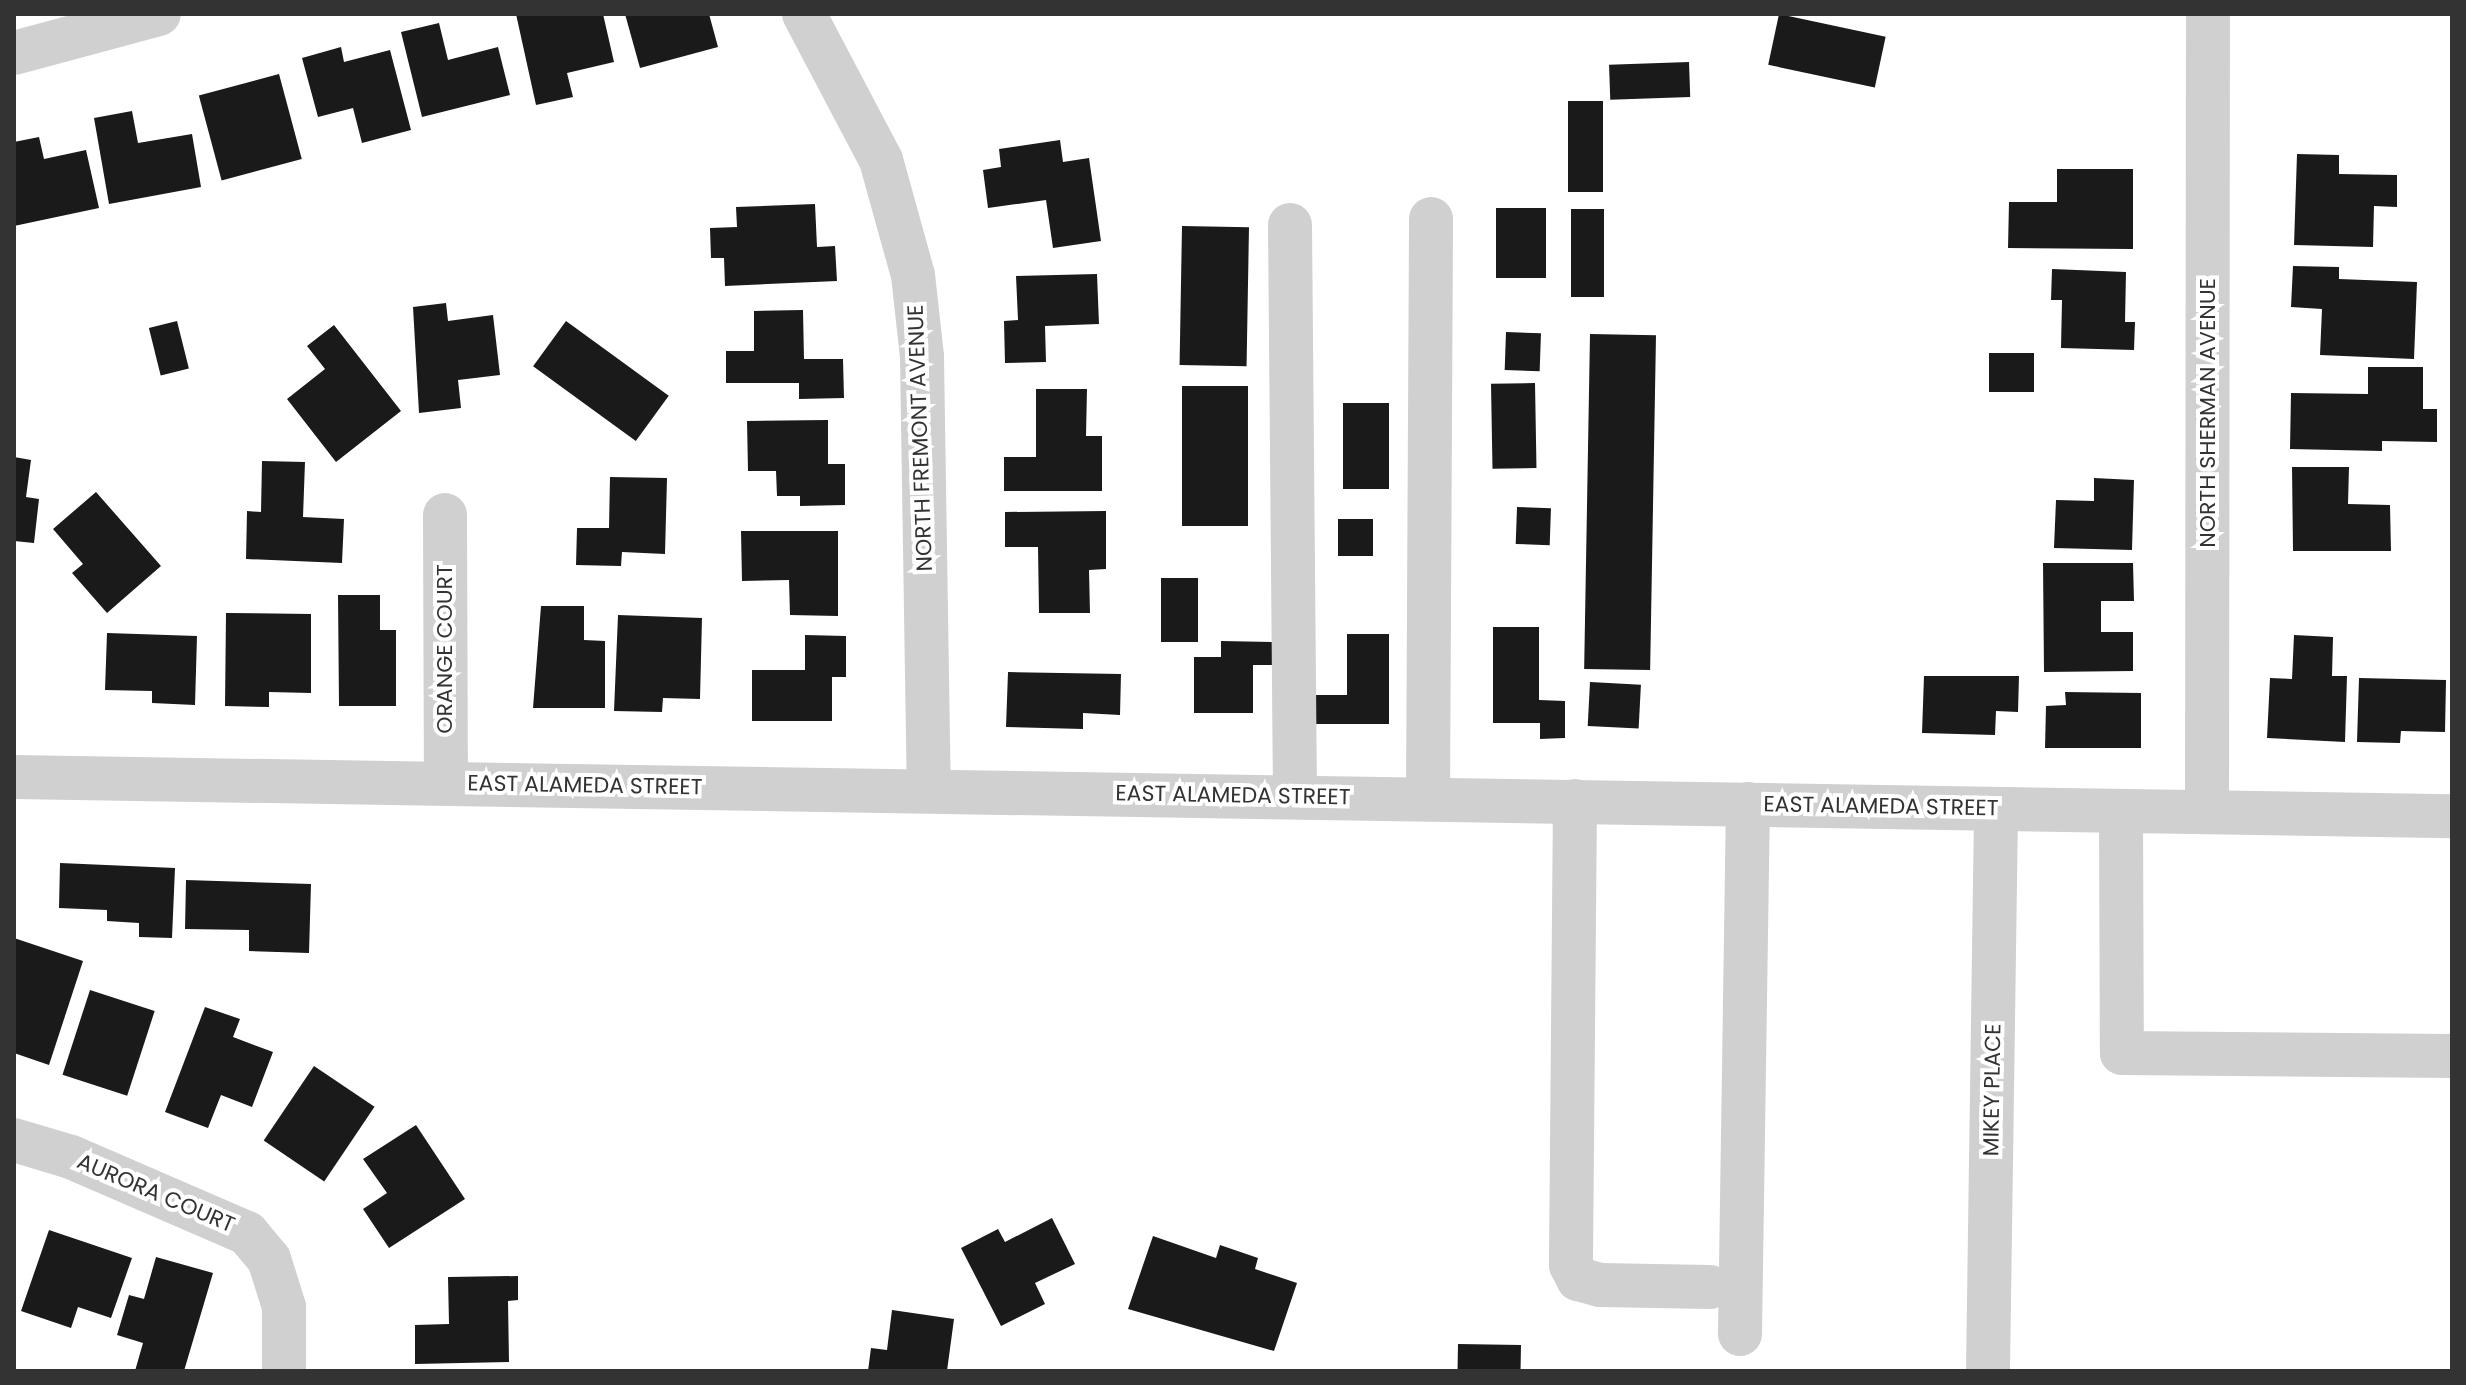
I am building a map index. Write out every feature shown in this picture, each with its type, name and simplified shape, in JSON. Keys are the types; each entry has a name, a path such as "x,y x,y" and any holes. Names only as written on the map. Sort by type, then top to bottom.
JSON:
{"street":[{"path":"14,53 159,14"},
{"name":"NORTH FREMONT AVENUE","path":"804,14 881,160 913,275 922,357 929,789"},
{"name":"NORTH SHERMAN AVENUE","path":"2207,812 2208,14"},
{"path":"1428,799 1431,219"},
{"path":"1290,225 1295,797"},
{"name":"ORANGE COURT","path":"445,515 446,783"},
{"name":"EAST ALAMEDA STREET","path":"14,777 929,789 2452,816"},
{"path":"1575,801 1571,1265 1578,1279 1600,1285 1710,1287"},
{"path":"1740,1334 1748,804"},
{"name":"MIKEY PLACE","path":"1988,1371 1996,809"},
{"path":"2121,811 2122,1053 2452,1056"},
{"name":"AURORA COURT","path":"14,1140 71,1157 247,1233 269,1259 284,1307 284,1371"}],"building":[{"path":"516,14 603,14 614,62 567,73 573,97 536,105"},
{"path":"625,14 709,14 718,47 640,68"},
{"path":"1779,14 1886,37 1875,88 1768,65"},
{"path":"439,23 448,60 498,47 510,95 422,117 401,32"},
{"path":"341,47 344,62 390,50 411,130 362,143 353,108 318,117 302,58"},
{"path":"1689,62 1690,97 1610,100 1609,65"},
{"path":"279,74 302,159 222,180 199,95"},
{"path":"1568,101 1603,101 1603,192 1568,192"},
{"path":"132,111 138,143 192,134 201,187 109,204 94,118"},
{"path":"39,137 44,159 86,150 99,208 14,226 14,142"},
{"path":"1060,140 1063,162 1089,158 1101,241 1053,248 1046,200 988,208 983,170 1001,167 999,149"},
{"path":"2297,154 2339,155 2339,174 2397,175 2397,207 2374,206 2373,247 2294,245"},
{"path":"2057,169 2133,169 2133,249 2008,248 2009,202 2057,202"},
{"path":"815,204 817,247 835,246 837,281 725,286 724,258 711,258 710,228 737,227 736,207"},
{"path":"1496,208 1546,208 1546,278 1496,278"},
{"path":"1571,209 1604,209 1604,297 1571,297"},
{"path":"1182,226 1249,227 1247,366 1180,365"},
{"path":"2293,266 2339,267 2339,279 2417,282 2414,359 2320,355 2322,309 2291,307"},
{"path":"2052,269 2126,272 2125,322 2135,322 2134,350 2061,348 2062,300 2051,300"},
{"path":"1097,274 1099,324 1045,326 1046,362 1005,363 1004,321 1018,320 1016,276"},
{"path":"446,303 448,321 493,315 500,375 458,380 461,408 419,413 413,307"},
{"path":"803,310 804,359 843,359 844,398 799,399 799,383 726,383 726,351 754,351 754,311"},
{"path":"177,321 189,369 161,376 149,328"},
{"path":"566,321 669,396 636,441 533,366"},
{"path":"334,325 401,411 336,462 287,399 325,369 307,346"},
{"path":"1506,332 1541,333 1540,371 1505,370"},
{"path":"1590,334 1656,335 1650,670 1584,669"},
{"path":"1989,353 2034,353 2034,392 1989,392"},
{"path":"2368,367 2423,367 2423,409 2437,409 2437,442 2382,441 2382,451 2290,449 2291,393 2368,394"},
{"path":"1535,383 1536,468 1492,469 1491,384"},
{"path":"1182,386 1248,386 1248,526 1182,526"},
{"path":"1036,389 1087,389 1086,436 1102,436 1102,491 1004,491 1004,457 1036,457"},
{"path":"1343,403 1389,403 1389,489 1343,489"},
{"path":"828,420 828,464 845,464 845,505 800,506 800,496 777,496 776,471 748,471 747,421"},
{"path":"14,457 31,460 26,497 39,499 34,543 14,541"},
{"path":"262,461 305,462 303,517 344,519 342,563 246,559 247,511 261,512"},
{"path":"2292,467 2349,467 2348,504 2390,505 2391,551 2293,551"},
{"path":"610,477 667,478 665,554 622,552 621,566 576,565 577,528 609,528"},
{"path":"2094,478 2134,480 2132,550 2054,548 2056,500 2094,501"},
{"path":"96,492 161,566 107,613 72,573 83,564 53,529"},
{"path":"1517,507 1551,508 1550,545 1516,544"},
{"path":"1106,511 1106,569 1089,570 1090,613 1039,613 1038,547 1005,547 1005,512"},
{"path":"1338,519 1373,519 1373,556 1338,556"},
{"path":"741,531 838,531 838,616 790,615 789,580 742,581"},
{"path":"2043,563 2133,563 2134,601 2101,601 2101,632 2133,632 2133,671 2044,672"},
{"path":"1161,578 1198,578 1198,642 1161,642"},
{"path":"338,595 380,595 380,630 396,630 396,706 339,706"},
{"path":"541,606 584,606 584,640 605,641 605,708 533,708"},
{"path":"226,613 311,614 311,693 269,692 269,707 225,706"},
{"path":"618,615 702,618 700,699 663,698 662,712 614,711"},
{"path":"1493,627 1539,627 1539,700 1565,701 1565,738 1540,739 1540,723 1493,723"},
{"path":"107,633 197,636 195,705 152,703 152,691 105,690"},
{"path":"1347,634 1389,634 1389,724 1315,724 1314,695 1347,695"},
{"path":"805,635 846,636 846,677 832,677 832,721 752,721 752,670 805,670"},
{"path":"2294,635 2333,637 2332,676 2347,676 2345,742 2267,738 2270,678 2292,679"},
{"path":"1221,641 1272,642 1272,665 1253,665 1253,713 1194,713 1194,657 1221,657"},
{"path":"1008,672 1121,674 1120,715 1083,713 1083,729 1006,727"},
{"path":"1924,676 2019,676 2018,712 1996,711 1995,735 1922,733"},
{"path":"2359,678 2446,680 2445,732 2401,731 2400,743 2357,742"},
{"path":"1590,682 1641,685 1639,729 1588,726"},
{"path":"2065,692 2141,693 2141,748 2045,748 2046,706 2066,705"},
{"path":"60,863 175,868 172,938 139,937 139,923 107,921 107,910 59,908"},
{"path":"186,880 311,884 309,953 249,951 249,930 185,929"},
{"path":"14,938 83,961 49,1065 14,1053"},
{"path":"90,990 155,1011 127,1096 62,1075"},
{"path":"205,1007 240,1019 233,1037 273,1052 252,1107 221,1095 208,1128 165,1112"},
{"path":"314,1066 375,1107 324,1181 264,1141"},
{"path":"416,1125 465,1199 389,1248 363,1209 387,1193 363,1159"},
{"path":"1052,1218 1075,1264 1035,1283 1045,1304 1001,1326 961,1248 998,1229 1005,1242"},
{"path":"49,1230 132,1258 111,1318 78,1307 71,1328 21,1311"},
{"path":"1153,1236 1216,1258 1220,1245 1258,1258 1255,1269 1297,1283 1274,1351 1128,1309"},
{"path":"156,1257 213,1273 184,1371 135,1371 143,1343 117,1335 129,1295 144,1299"},
{"path":"518,1276 518,1300 508,1301 509,1362 415,1364 415,1325 449,1324 448,1277"},
{"path":"892,1310 954,1319 947,1371 868,1371 871,1348 887,1350"},
{"path":"1458,1344 1521,1345 1521,1371 1458,1371"}]}
